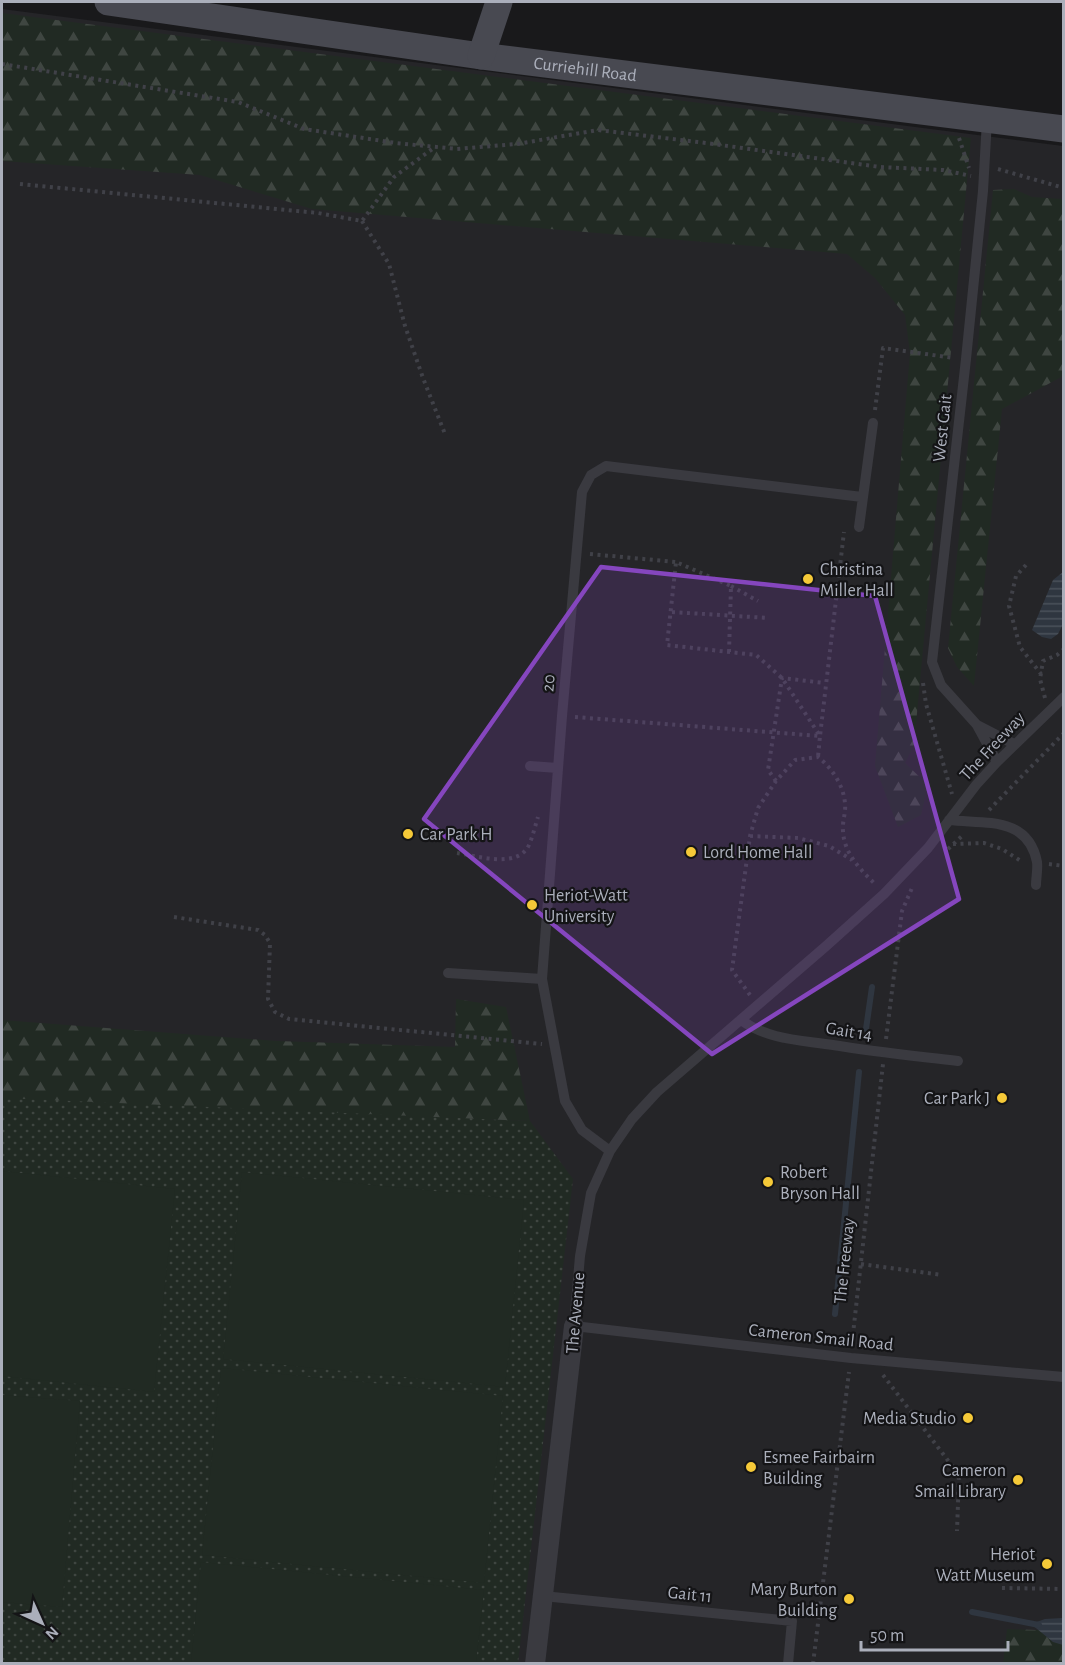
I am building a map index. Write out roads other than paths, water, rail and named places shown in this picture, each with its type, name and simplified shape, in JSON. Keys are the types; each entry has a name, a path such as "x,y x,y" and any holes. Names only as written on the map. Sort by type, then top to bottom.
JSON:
{"street":[{"name":"Curriehill Road","path":"108,2 481,56 1064,129"},
{"path":"481,56 499,2"},
{"name":"The Avenue","path":"534,1664 574,1326"}],"lane":[{"name":"West Gait","path":"987,120 985,165 966,359 933,662 941,685 977,725 997,762"},
{"path":"859,527 873,423"},
{"name":"20","path":"609,1151 582,1130 566,1101 542,979 582,492 591,475 606,466 862,497"},
{"name":"The Freeway","path":"949,820 997,762 1064,698"},
{"name":"West Gait","path":"977,725 1014,744"},
{"path":"530,766 558,768"},
{"path":"741,1020 884,894 928,848 949,820 1014,828 1025,835 1037,862 1036,885"},
{"path":"448,972 542,979"},
{"name":"Gait 14","path":"741,1020 754,1029 773,1036 884,1053 957,1060"},
{"name":"The Avenue","path":"574,1326 586,1213 591,1193 609,1151 632,1119 657,1092 741,1020"},
{"name":"Cameron Smail Road","path":"574,1326 851,1358 1064,1377"},
{"name":"Gait 11","path":"543,1596 792,1621 788,1664"}],"waterway":[{"path":"866,1029 872,987"},
{"path":"835,1314 859,1072"},
{"path":"972,1612 1039,1625"}],"place":[{"name":"Christina Miller Hall","path":"808,579"},
{"name":"Car Park H","path":"408,834"},
{"name":"Lord Home Hall","path":"691,852"},
{"name":"Heriot-Watt University","path":"532,905"},
{"name":"Car Park J","path":"1002,1098"},
{"name":"Robert Bryson Hall","path":"768,1182"},
{"name":"Media Studio","path":"968,1418"},
{"name":"Esmee Fairbairn Building","path":"751,1467"},
{"name":"Cameron Smail Library","path":"1018,1480"},
{"name":"Heriot Watt Museum","path":"1047,1564"},
{"name":"Mary Burton Building","path":"849,1599"}]}
